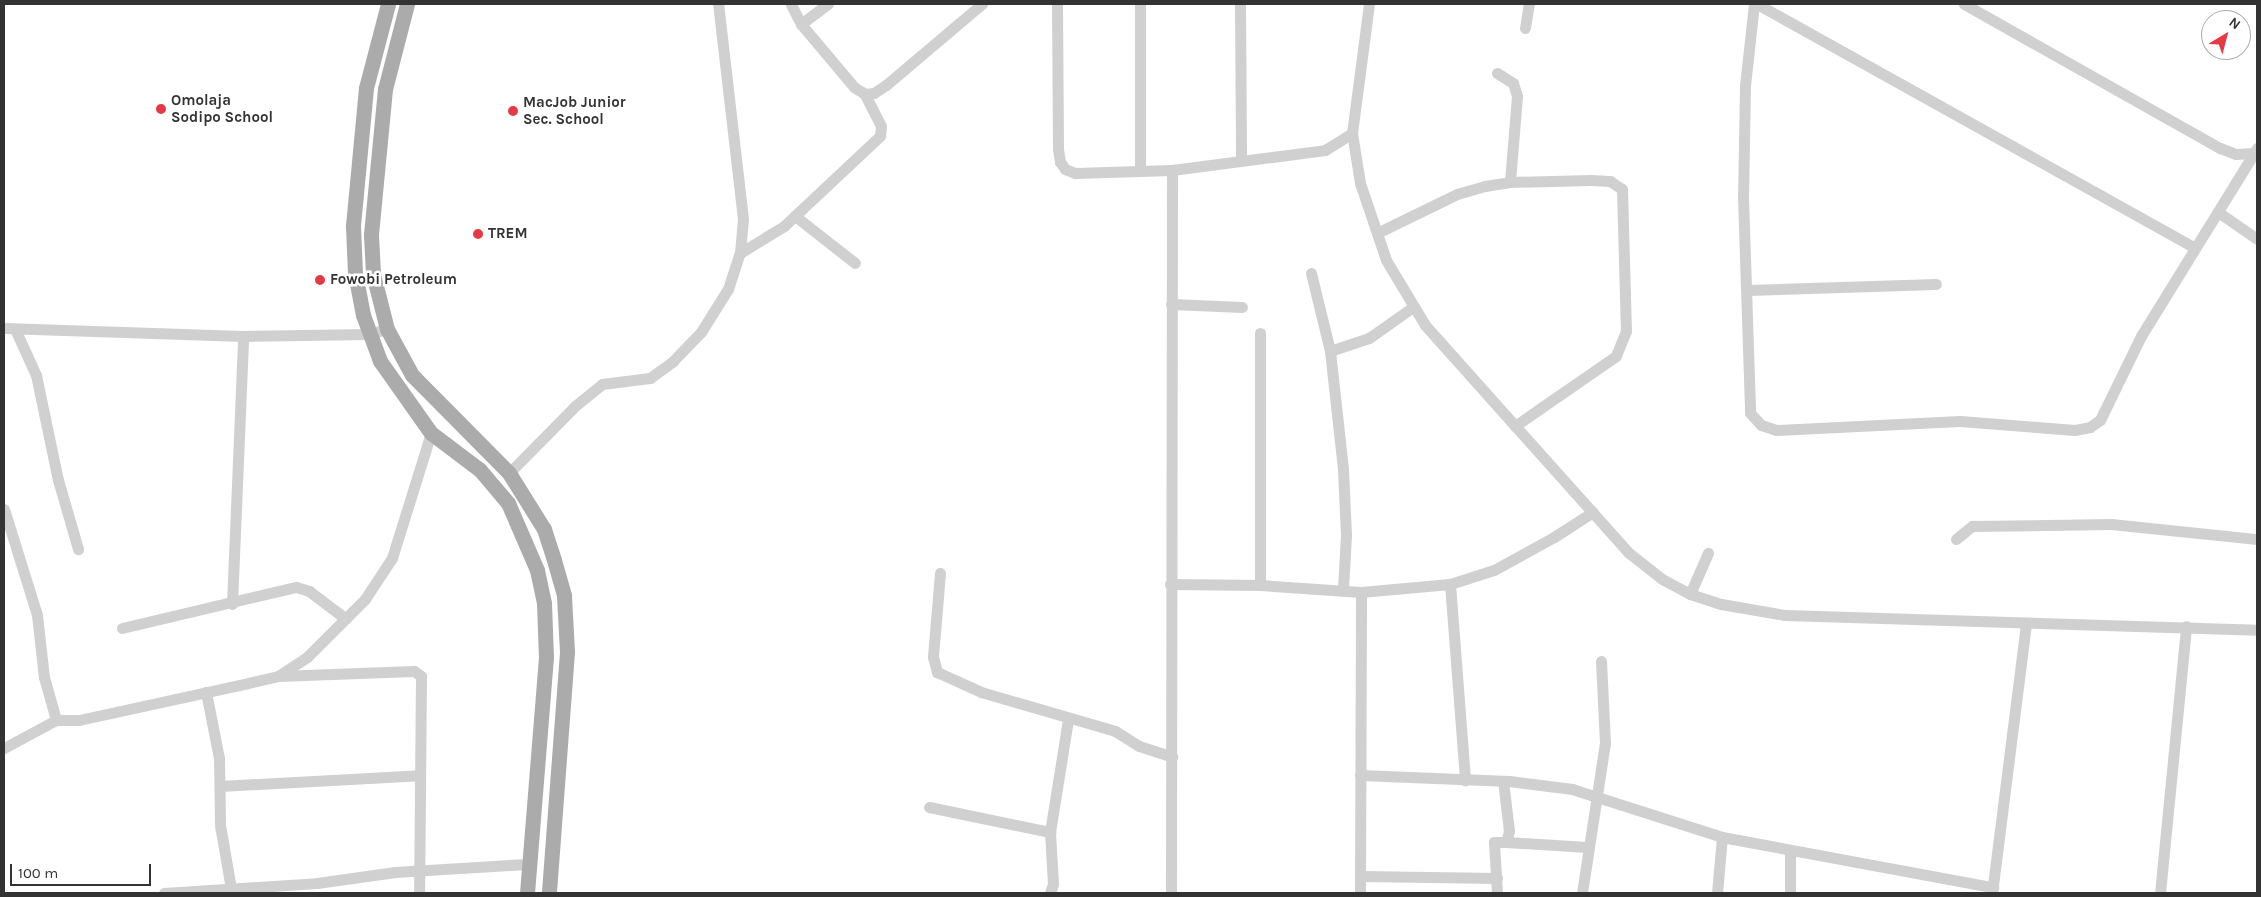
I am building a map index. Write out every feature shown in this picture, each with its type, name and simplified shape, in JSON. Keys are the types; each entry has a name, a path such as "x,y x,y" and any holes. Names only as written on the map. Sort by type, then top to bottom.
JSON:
{"main road":[{"path":"388,4 366,88 353,226 355,273 369,334 396,387 431,433 480,470 499,491 526,538 537,570 544,603 546,657 527,864 527,893"},
{"path":"407,4 385,89 371,235 373,274 387,329 412,375 509,473 544,529 564,596 567,652 550,893"}],"street":[{"path":"509,473 575,406 602,384 650,378 673,362 701,332 728,289 740,253 743,219 718,4"},
{"path":"740,253 795,216 880,136 881,126 865,94 854,87 802,24 791,4"},
{"path":"802,24 828,4"},
{"path":"865,94 874,93 886,85 982,4"},
{"path":"1057,4 1060,162 1065,169 1074,174 1172,170 1324,150 1352,133"},
{"path":"1140,4 1140,171"},
{"path":"1240,4 1241,160"},
{"path":"1368,4 1352,133 1360,183 1386,260 1425,325 1629,553 1662,579 1690,594 1721,604 1785,615 2186,626 2257,630"},
{"path":"1525,28 1529,4"},
{"path":"2193,247 1756,4 1745,86 1743,197 1748,290 1750,413 1761,425 1776,430 1960,422 2076,430 2090,427 2100,420 2141,336 2193,247 2218,212 2255,150"},
{"path":"1964,4 2220,148 2236,154 2255,150"},
{"path":"1497,73 1513,83 1517,96 1510,182"},
{"path":"1171,893 1172,170"},
{"path":"1377,233 1457,194 1510,182 1591,180 1617,184 1622,190 1626,264 1626,331 1616,356 1515,426"},
{"path":"2218,212 2257,238"},
{"path":"795,216 855,263"},
{"path":"1311,273 1330,351 1343,479 1346,535 1343,589"},
{"path":"1748,290 1936,284"},
{"path":"1171,304 1242,307"},
{"path":"1330,351 1369,338 1413,307"},
{"path":"9,329 243,336 369,334 387,329"},
{"path":"9,329 36,375 58,480 78,549"},
{"path":"1260,333 1260,585"},
{"path":"232,604 243,336"},
{"path":"278,676 307,657 346,619 365,599 392,558 431,433"},
{"path":"4,508 33,599 44,677 56,720"},
{"path":"1170,584 1260,585 1343,589 1361,592 1450,584 1494,570 1554,537 1593,512"},
{"path":"1956,539 1972,526 2101,524 2257,539"},
{"path":"1690,594 1708,553"},
{"path":"940,573 933,658 937,672 981,692 1068,720 1115,731 1139,746 1172,757"},
{"path":"1450,584 1465,780"},
{"path":"122,628 232,604 282,588 296,587 309,591 346,619"},
{"path":"1360,893 1361,592"},
{"path":"1360,775 1503,781 1572,789 1722,837 1992,890 2026,623"},
{"path":"2160,893 2186,626"},
{"path":"1582,893 1587,847 1605,743 1601,661"},
{"path":"4,748 56,720 79,720 278,676 418,672 421,676 417,870 419,893"},
{"path":"206,692 219,758 220,825 231,889"},
{"path":"1050,893 1053,884 1050,832 1068,720"},
{"path":"220,786 420,775"},
{"path":"1503,781 1509,831 1506,842"},
{"path":"929,807 1050,832"},
{"path":"1716,893 1722,837"},
{"path":"1497,893 1494,842 1587,847"},
{"path":"1790,850 1790,893"},
{"path":"164,893 231,889 317,888 417,870 527,864"},
{"path":"1361,876 1497,878"}],"place":[{"name":"Omolaja Sodipo School","path":"161,109"},
{"name":"MacJob Junior Sec. School","path":"513,111"},
{"name":"TREM","path":"478,234"},
{"name":"Fowobi Petroleum","path":"320,280"}]}
